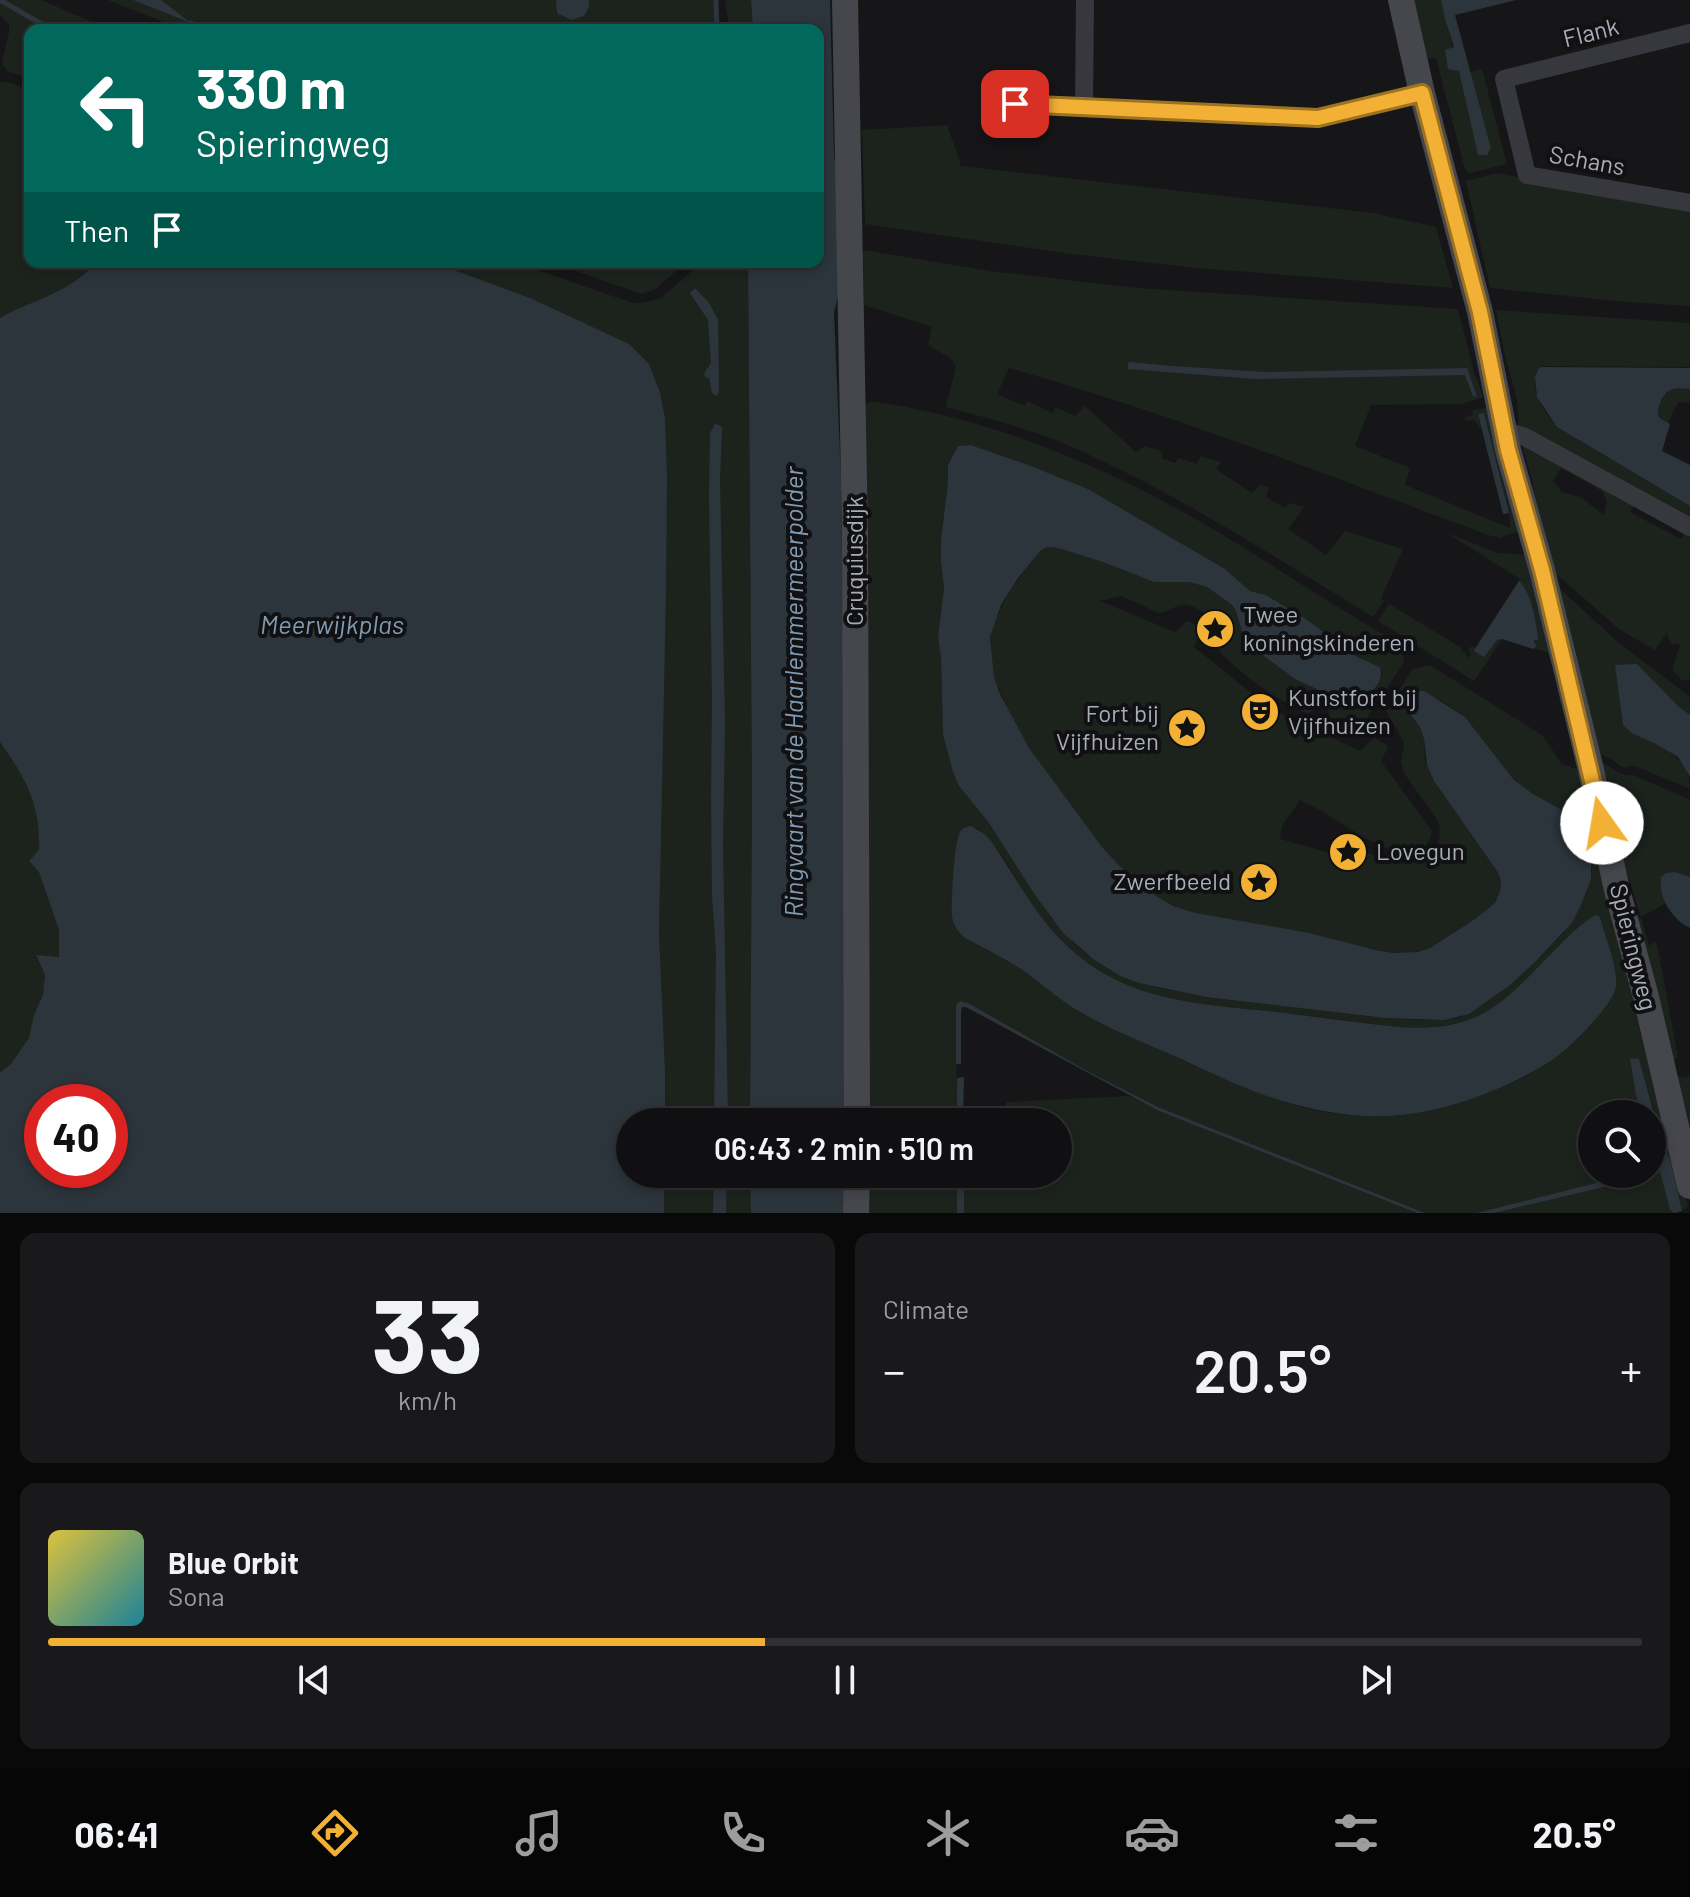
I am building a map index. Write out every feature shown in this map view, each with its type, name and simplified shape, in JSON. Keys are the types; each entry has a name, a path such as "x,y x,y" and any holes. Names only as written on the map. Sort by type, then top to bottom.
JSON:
{"street":[{"name":"Cruquiusdijk","path":"845,0 855,516 857,1108"},
{"path":"1084,107 1085,0"},
{"name":"Spieringweg","path":"1401,0 1422,93 1480,312 1503,430 1542,570 1690,1186"},
{"name":"Flank","path":"1504,79 1690,33"},
{"name":"Schans","path":"1504,79 1527,175 1690,203"},
{"path":"1015,104 1318,118 1422,93"},
{"path":"1503,430 1523,436 1690,527"},
{"path":"856,1213 857,1188"}],"shaded area":[{"path":"0,0 41,0 97,24 24,24 24,77 7,71 2,63 9,25 0,15"},
{"path":"108,0 716,0 717,24 169,24"},
{"path":"725,0 751,0 753,24 729,24"},
{"path":"1408,0 1441,0 1458,71 1491,148 1470,72 1482,69 1507,164 1469,173 1464,166 1436,58 1423,60"},
{"path":"0,82 8,82 24,88 24,268 91,268 64,288 0,318"},
{"path":"949,125 960,166 1373,213 1436,227 1453,288 1197,268 1072,254 865,224 862,130"},
{"path":"1498,173 1690,212 1690,306 1490,288 1466,181"},
{"path":"863,250 990,271 1137,288 1458,309 1483,397 1462,404 1371,405 1355,446 1410,468 1405,485 1510,528 1484,413 1478,414 1481,428 1474,420 1467,421 1464,417 1473,415 1472,410 1491,407 1520,532 1500,538 1488,535 1190,425 1009,368 997,394 1025,406 1027,401 1052,413 1056,407 1075,416 1085,406 1136,452 1145,446 1163,452 1161,458 1175,463 1179,458 1197,464 1201,456 1221,462 1216,469 1252,493 1260,485 1269,487 1266,497 1285,508 1288,503 1304,507 1288,529 1326,555 1345,531 1403,549 1381,598 1384,601 1373,617 1140,479 1058,441 946,407 956,366 950,358 928,345 932,327 864,305"},
{"path":"445,268 532,268 634,303 643,303 661,298 695,268 748,268 752,792 750,1108 665,1108 659,932 665,418 660,392 649,364"},
{"path":"567,268 679,268 656,289 642,294"},
{"path":"1496,310 1690,323 1690,367 1543,366 1537,370 1535,386 1543,407 1557,427 1690,506 1690,523 1640,497 1630,512 1681,539 1690,527 1690,679 1683,681 1672,670 1680,644 1671,644 1667,633 1655,650 1619,629 1553,571 1534,508 1533,483 1520,438 1517,399","holes":["1561,468 1602,491 1607,501 1604,515 1580,497 1562,492 1553,481"]},
{"path":"1673,389 1690,389 1690,403 1678,402 1668,423 1660,415 1659,405"},
{"path":"870,401 955,418 1078,460 1194,518 1400,645 1404,662 1363,724 1349,726 1328,718 1329,712 1324,705 1308,714 1254,682 1220,651 1212,622 1200,610 1184,605 1159,613 1121,596 1100,601 1175,632 1187,621 1193,623 1201,632 1194,647 1270,708 1360,751 1374,738 1387,745 1381,761 1432,831 1425,846 1414,852 1401,852 1369,840 1300,800 1282,826 1280,839 1334,854 1343,846 1352,845 1402,863 1418,861 1433,851 1440,837 1438,821 1404,773 1401,762 1404,743 1386,710 1413,669 1430,665 1542,735 1562,764 1580,770 1658,1100 1651,1100 1639,1060 1638,1100 1578,1100 1578,1188 1476,1213 1425,1213 1158,1107 960,1001 956,1005 957,1108 868,1108 864,406","holes":["971,445 1088,489 1225,569 1250,591 1266,595 1306,619 1357,657 1380,667 1382,672 1381,677 1344,702 1295,679 1245,642 1232,605 1207,587 1189,582 1154,582 1058,548 1047,547 1040,551 1009,592 995,621 990,637 994,677 1029,748 1126,875 1173,906 1196,913 1375,950 1405,954 1430,948 1495,903 1501,880 1434,781 1425,761 1424,739 1410,714 1440,700 1465,717 1514,780 1533,794 1592,869 1581,905 1564,933 1490,1000 1458,1018 1422,1020 1206,997 1160,988 1120,976 1075,945 1049,915 989,823 959,786 943,734 938,637 944,588 941,540 948,465 958,446","976,828 999,851 1036,910 1065,945 1112,978 1165,997 1399,1027 1450,1025 1487,1011 1503,1001 1573,932 1596,916 1600,917 1616,988 1600,1011 1562,1051 1541,1067 1493,1091 1467,1099 1362,1115 1305,1108 1226,1080 1100,1022 1075,1009 1013,964 965,938 954,868 958,835"]},
{"path":"1447,533 1498,553 1531,555 1553,654 1502,639 1474,681 1378,621 1389,604 1462,648 1468,659 1471,654 1468,650 1472,646 1475,648 1520,579"},
{"path":"1557,586 1619,643 1690,697 1690,715 1678,706 1633,734 1679,760 1689,778 1690,789 1633,765 1624,768 1596,752"},
{"path":"0,742 22,773 37,812 39,871 59,930 59,957 36,956 45,975 39,1015 25,1052 0,1080"},
{"path":"1602,762 1621,773 1634,775 1690,800 1690,877 1675,872 1660,884 1666,903 1641,917 1622,858"},
{"path":"1641,917 1649,946 1655,941 1658,949 1678,1058 1673,1060 1676,1075 1683,1078 1690,1076 1690,1125 1686,1109 1678,1105 1634,921"},
{"path":"1129,1096 1159,1111 1417,1213 964,1213 964,1188 1072,1188 1072,1108 1006,1108 1006,1102"},
{"path":"1666,1119 1688,1207 1682,1211 1667,1154"},
{"path":"664,1188 750,1188 751,1213 664,1213"},
{"path":"867,1188 957,1188 957,1213 867,1213"},
{"path":"1600,1188 1664,1188 1670,1210 1674,1213 1494,1213"}],"water":[{"path":"133,0 161,0 191,23"},
{"path":"556,0 589,0 589,7 584,16 571,20 557,13"},
{"name":"Ringvaart van de Haarlemmermeerpolder","path":"751,0 830,0 834,157 838,175 839,291 834,313 841,478 845,1108 750,1108 752,791 748,268 824,268 824,24 753,24"},
{"path":"1441,0 1516,0 1455,15 1491,148 1487,155 1478,155 1459,71 1448,69 1445,50 1454,47"},
{"name":"Meerwijkplas","path":"91,268 448,268 530,298 629,344 649,364 660,392 665,418 667,476 659,932 665,1108 616,1108 616,1188 664,1188 664,1213 0,1213 0,1073 11,1064 29,1038 43,995 45,975 36,955 59,957 59,930 39,872 29,861 39,850 37,819 30,792 0,742 0,318 64,288"},
{"path":"695,288 709,303 718,320 719,392 716,396 712,393 709,378 704,374 711,363 708,320 690,293"},
{"path":"1129,362 1265,372 1467,368 1477,397 1473,396 1465,375 1255,379 1127,369"},
{"path":"1542,367 1690,368 1690,389 1674,389 1666,393 1658,413 1670,424 1662,451 1690,465 1690,506 1557,427 1537,397 1535,377"},
{"path":"1484,413 1509,513 1503,514 1478,414"},
{"path":"715,424 722,428 723,845 728,1108 714,1108 716,951 712,895 710,433"},
{"path":"971,445 1088,489 1225,569 1250,591 1266,595 1306,619 1357,657 1380,667 1379,680 1371,692 1344,702 1295,679 1245,642 1232,605 1207,587 1189,582 1154,582 1058,548 1047,547 1040,551 1001,605 990,637 994,677 1029,748 1102,847 1136,884 1173,906 1196,913 1309,933 1394,953 1430,948 1475,919 1495,903 1501,880 1434,781 1427,765 1424,739 1408,706 1417,691 1424,691 1465,717 1514,780 1578,822 1591,861 1591,879 1572,923 1509,986 1469,1014 1444,1020 1385,1018 1206,997 1139,983 1120,976 1093,959 1063,933 989,823 959,786 943,734 938,637 944,588 941,540 948,465 958,446"},
{"path":"1519,581 1533,608 1538,640 1534,643 1537,646 1533,649 1497,640 1484,657 1474,651"},
{"path":"1637,664 1690,715 1690,777 1678,757 1633,734 1623,725 1615,665"},
{"path":"971,826 991,841 1035,908 1066,945 1113,978 1165,997 1399,1027 1450,1025 1487,1011 1503,1000 1574,931 1596,915 1600,917 1611,954 1616,986 1598,1016 1566,1049 1531,1073 1491,1092 1448,1106 1404,1115 1360,1116 1304,1107 1236,1084 1106,1026 1068,1004 1013,964 965,938 953,919 953,886 958,838 962,829"},
{"path":"1675,872 1690,877 1690,928 1672,913 1662,893 1661,877"},
{"path":"960,1001 1158,1107 1425,1213 1417,1213 1159,1111 966,1007 962,1007 961,1011 961,1064 956,1064 956,1005"},
{"path":"1630,1058 1639,1059 1650,1100 1638,1100"},
{"path":"964,1077 963,1108 957,1108 957,1078"},
{"path":"1666,1152 1682,1211 1674,1213 1670,1210 1664,1188"},
{"path":"714,1188 727,1188 726,1213 713,1213"},
{"path":"750,1188 845,1188 844,1213 751,1213"},
{"path":"957,1188 964,1188 964,1213 957,1213"},
{"path":"1578,1188 1600,1188 1494,1213 1476,1213"}],"waterway":[{"path":"0,0 42,24"},
{"path":"716,0 717,24"}],"place":[{"name":"Twee koningskinderen","path":"1215,629"},
{"name":"Kunstfort bij Vijfhuizen","path":"1260,712"},
{"name":"Fort bij Vijfhuizen","path":"1187,728"},
{"name":"Lovegun","path":"1348,852"},
{"name":"Zwerfbeeld","path":"1259,882"}],"route":[{"path":"1015,104 1318,118 1422,93 1480,312 1508,450 1542,570 1602,823"}]}
